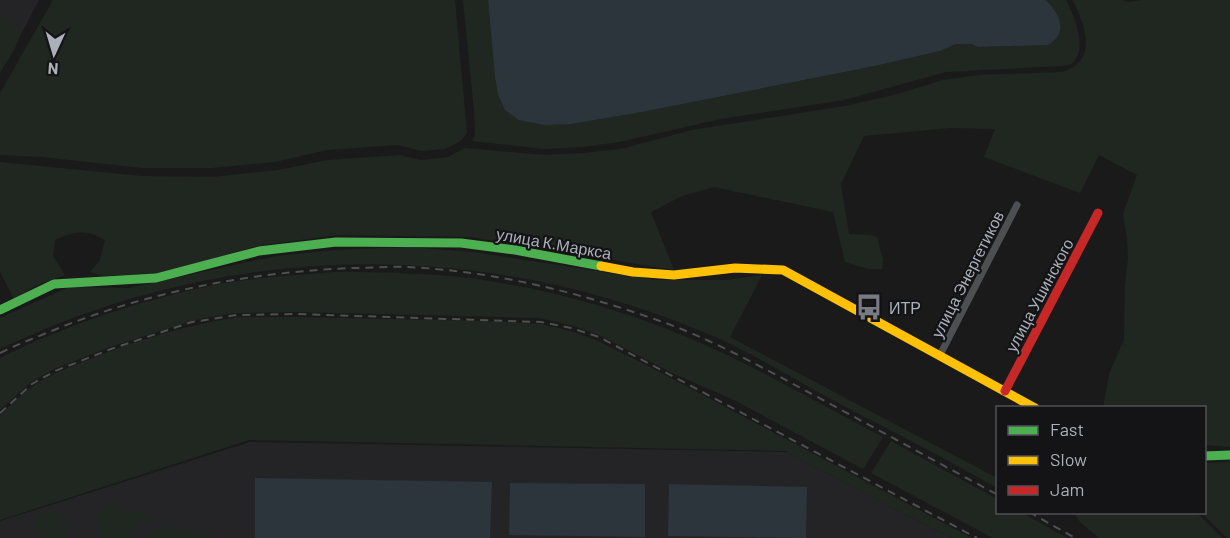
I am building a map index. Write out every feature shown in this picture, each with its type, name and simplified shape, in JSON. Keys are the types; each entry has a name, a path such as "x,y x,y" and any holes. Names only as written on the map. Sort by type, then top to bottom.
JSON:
{"main road":[{"name":"улица Ушинского","path":"1005,391 1098,213"},
{"name":"улица К.Маркса","path":"0,310 54,284 156,278 259,251 336,242 461,243 515,250 633,272 674,275 735,268 765,268 783,270 1031,406"},
{"path":"1206,456 1230,455"}],"street":[{"name":"улица Энергетиков","path":"940,355 1017,206"}],"shaded area":[{"path":"0,0 39,0 0,74"},
{"path":"53,0 455,0 467,133 461,141 445,149 421,151 398,145 327,150 275,162 212,168 142,168 42,157 0,155 0,93"},
{"path":"463,0 488,0 495,77 571,124 875,66 940,51 956,44 972,44 979,47 1048,45 1051,5 1046,0 1066,0 1076,23 1079,51 1071,64 1065,66 946,72 844,100 721,119 619,142 544,149 472,141 475,136 474,111"},
{"path":"488,0 1046,0 1058,17 1060,29 1059,35 1048,45 978,47 972,44 956,44 940,51 875,66 642,112 571,124 544,125 519,120 505,110 498,94 495,77"},
{"path":"1073,0 1129,2 1230,0 1230,447 1206,445 1206,406 1103,406 1110,371 1124,340 1128,258 1123,214 1137,175 1099,155 1080,193 984,157 995,129 950,128 864,136 841,184 849,234 877,237 883,260 882,269 868,269 845,262 833,212 714,187 682,196 651,212 674,270 471,237 337,235 257,246 179,269 151,274 104,276 90,272 100,260 105,240 80,232 55,240 53,256 65,275 35,286 14,299 0,272 0,162 142,176 212,177 278,170 328,160 399,155 421,160 448,157 465,148 545,155 621,149 692,130 845,106 894,95 943,80 979,75 1062,72 1074,67 1081,60 1085,51 1085,31"},
{"path":"0,13 21,34 0,72"},
{"path":"407,247 474,252 655,280 726,280 762,275 730,337 996,477 996,487 706,333 619,302 530,280 441,267 351,264 262,271 173,287 86,313 0,349 0,318 69,287 129,288 276,256 334,250"},
{"path":"334,272 402,273 470,278 554,294 609,309 714,349 883,437 863,469 734,400 670,372 599,335 574,326 539,318 296,312 237,313 210,317 110,347 54,369 30,383 0,410 0,358 27,345 110,313 196,289 252,279"},
{"path":"238,317 484,321 541,324 571,331 598,341 656,370 972,538 951,538 787,451 249,440 0,520 0,415 21,395 54,374 125,346 181,329"},
{"path":"891,441 996,498 996,514 1024,514 1067,538 993,538 871,473"},
{"path":"250,442 786,452 951,538 0,538 0,521"},
{"path":"1230,462 1230,538 1227,538 1203,514 1206,514 1206,463"},
{"path":"255,478 492,482 490,538 255,538"},
{"path":"510,483 645,484 645,537 509,535"},
{"path":"669,484 807,487 806,538 668,536"},
{"path":"104,506 147,513 152,519 146,524 132,527 127,535 135,538 100,538 97,515"},
{"path":"59,511 66,525 67,538 44,538 43,533 36,529 32,519 45,512"},
{"path":"1075,514 1198,514 1222,538 1099,538 1080,522"},
{"path":"170,526 187,530 210,531 210,535 204,538 135,538"}],"railway":[{"path":"0,353 49,332 123,306 160,295 237,279 315,270 388,267 471,273 534,284 597,300 696,335 773,373 996,494"},
{"path":"0,413 32,384 55,371 111,349 192,322 237,315 296,314 541,322 599,337 977,538"},
{"path":"1033,514 1075,538"}],"traffic: fast":[{"path":"0,310 54,284 156,278 259,251 336,242 461,243 515,250 601,266"},
{"path":"1206,456 1230,455"}],"traffic: slow":[{"path":"601,266 633,272 674,275 735,268 783,270 1031,406"}],"traffic: jam":[{"path":"1005,391 1098,213"}],"place":[{"name":"ИТР","path":"869,307"}]}
